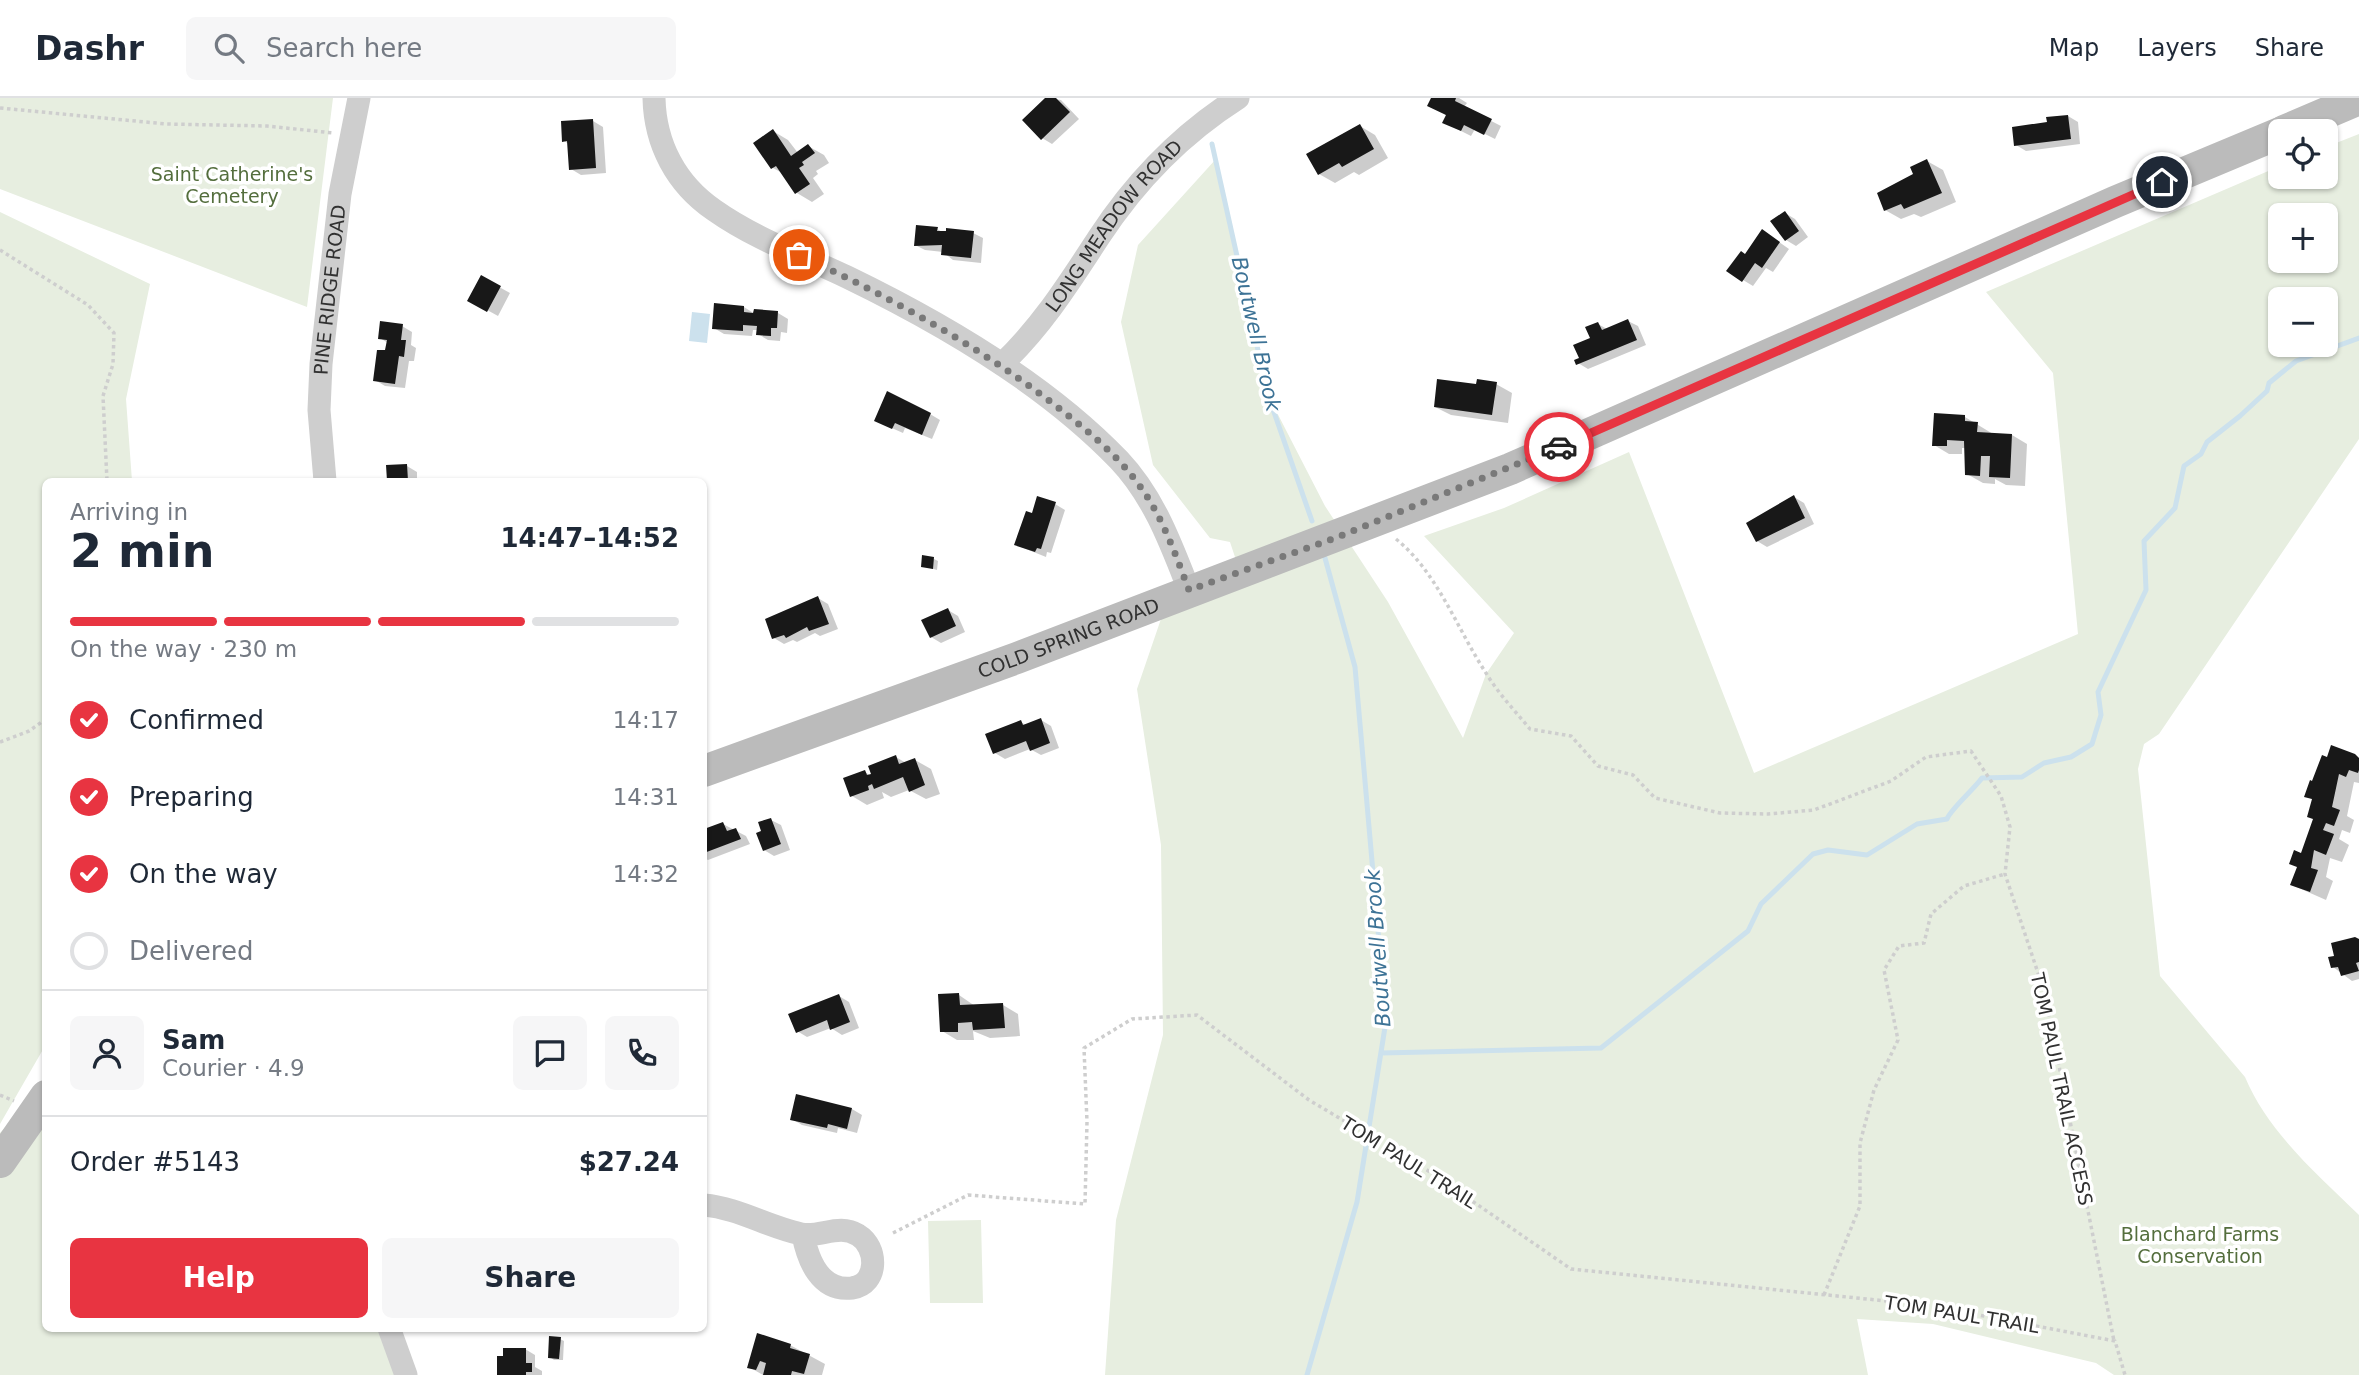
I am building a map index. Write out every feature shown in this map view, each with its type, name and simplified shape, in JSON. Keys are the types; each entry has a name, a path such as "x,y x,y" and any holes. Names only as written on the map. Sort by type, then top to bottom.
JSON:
{"street":[{"name":"PINE RIDGE ROAD","path":"325,478 318,410 321,364 340,194 359,98"},
{"path":"654,98 654,116 661,145 672,167 713,210 774,244 912,310 1002,364 1084,428 1120,461 1161,520 1189,590"},
{"name":"LONG MEADOW ROAD","path":"1002,364 1041,324 1100,235 1158,161 1217,111 1238,98"},
{"name":"COLD SPRING ROAD","path":"2312,119 2359,99"},
{"name":"COLD SPRING ROAD","path":"707,770 1017,658 1510,469 2115,202 2268,138"},
{"path":"0,1162 42,1102"},
{"path":"707,1206 737,1212 803,1235"},
{"path":"390,1332 406,1375"}],"path":[{"path":"0,108 166,124 267,126 350,134"},
{"path":"0,250 88,306 114,333 113,364 103,397 107,478"},
{"name":"TOM PAUL TRAIL ACCESS","path":"1375,523 1413,553 1463,631 1486,674 1530,729 1572,736 1598,766 1633,775 1655,798 1720,813 1768,814 1814,810 1891,781 1926,757 1971,751 2001,796 2010,827 2005,874 2044,991 2115,1342"},
{"path":"0,741 29,731 42,722"},
{"path":"1824,1295 1860,1206 1860,1143 1874,1090 1898,1040 1884,970 1899,946 1924,943 1931,914 1964,886 2005,874"},
{"name":"TOM PAUL TRAIL","path":"894,1233 968,1195 1085,1204 1087,1122 1084,1048 1132,1019 1197,1015 1309,1100 1356,1131 1427,1170 1571,1269 1926,1305 2115,1342"},
{"path":"0,1095 15,1101"},
{"path":"2115,1342 2125,1375"}],"green space":[{"name":"Saint Catherine's Cemetery","path":"0,98 333,98 307,307 0,189"},
{"name":"Blanchard Farms Conservation","path":"2359,134 2359,439 2159,734 2144,744 2138,769 2160,976 2245,1077 2280,1134 2359,1215 2359,1375 2114,1375 2096,1363 1933,1324 1857,1319 1868,1375 1105,1375 1116,1220 1163,1035 1161,845 1137,689 1162,616 1244,584 1230,542 1210,538 1153,465 1121,322 1138,245 1216,159 1268,395 1325,506 1388,602 1463,738 1486,674 1514,633 1424,536 1504,508 1629,452 1754,773 2078,634 2053,373 1986,292 2268,171 2268,189 2338,189 2338,142"},
{"path":"0,212 150,284 126,399 132,478 42,478 42,1051 0,1124"},
{"path":"42,1086 42,1332 390,1332 406,1375 0,1375 0,1133"},
{"path":"981,1220 983,1303 930,1303 928,1221"}],"water":[{"path":"692,312 710,314 707,343 689,341"}],"building":[{"path":"1045,98 1056,98 1070,112 1041,140 1022,120"},
{"path":"1431,98 1456,98 1455,101 1492,119 1484,135 1464,125 1461,131 1442,123 1446,115 1427,106"},
{"path":"2068,115 2071,139 2014,146 2012,127 2047,122 2046,117"},
{"path":"593,119 596,168 569,170 567,141 562,142 561,121"},
{"path":"1360,124 1374,149 1342,167 1339,163 1318,175 1306,154"},
{"path":"773,129 791,156 808,144 815,153 802,162 804,165 799,168 810,184 795,194 776,166 771,169 753,143"},
{"path":"1927,159 1942,193 1904,209 1901,204 1884,211 1877,193 1913,174 1910,167"},
{"path":"1785,211 1799,231 1785,241 1770,221"},
{"path":"916,225 938,227 937,231 946,231 946,228 974,231 971,258 941,255 942,245 914,246"},
{"path":"1762,229 1780,242 1762,268 1755,263 1742,282 1726,271 1741,251 1745,254"},
{"path":"481,275 501,286 487,312 467,301"},
{"path":"714,303 744,306 744,312 753,313 754,309 778,311 777,328 771,328 771,336 756,335 757,326 743,325 743,331 712,329"},
{"path":"1628,319 1637,340 1576,365 1574,360 1579,358 1573,345 1590,338 1585,327 1598,322 1602,330"},
{"path":"380,321 403,324 401,340 406,340 404,357 399,356 395,384 373,381 377,350 385,350 387,340 378,339"},
{"path":"1437,379 1476,384 1477,379 1497,382 1492,415 1434,407"},
{"path":"887,391 931,413 922,435 895,423 892,429 874,421"},
{"path":"1934,413 1965,415 1965,421 1978,422 1977,432 2012,434 2010,478 1989,477 1990,456 1981,456 1980,476 1965,475 1964,441 1947,440 1947,446 1932,446"},
{"path":"407,464 408,478 387,478 386,465"},
{"path":"1794,495 1805,518 1756,542 1746,523"},
{"path":"1037,496 1056,502 1041,549 1037,548 1035,552 1014,545 1026,511 1032,513"},
{"path":"922,555 934,557 933,569 921,567"},
{"path":"818,596 829,624 809,631 807,627 786,638 784,635 772,639 765,619"},
{"path":"948,608 956,626 930,638 921,620"},
{"path":"1041,718 1050,743 1030,751 1026,741 993,754 985,734 1021,720 1023,725"},
{"path":"2331,745 2355,754 2359,758 2359,770 2358,773 2349,770 2346,777 2339,774 2332,807 2340,810 2334,826 2326,823 2323,830 2334,834 2326,855 2314,850 2311,868 2318,870 2310,892 2290,885 2297,867 2289,864 2294,850 2301,853 2313,819 2307,817 2312,799 2304,797 2310,780 2312,781 2322,755 2327,757"},
{"path":"896,755 899,764 915,758 925,785 909,792 903,777 874,789 872,784 868,786 869,790 850,797 843,778 865,770 867,775 871,774 868,766"},
{"path":"771,818 781,844 763,851 756,833 761,831 758,822"},
{"path":"723,822 727,831 736,828 741,839 707,852 707,828"},
{"path":"2355,937 2359,939 2359,962 2356,963 2359,971 2341,976 2338,967 2331,968 2328,957 2334,956 2331,943"},
{"path":"959,993 960,1005 1003,1003 1005,1028 973,1030 972,1022 958,1023 958,1032 940,1032 938,994"},
{"path":"839,994 850,1022 830,1030 827,1020 796,1033 788,1014"},
{"path":"796,1094 852,1108 847,1129 828,1124 827,1128 790,1120"},
{"path":"757,1333 791,1344 790,1348 810,1354 804,1374 792,1371 791,1375 763,1375 766,1363 760,1361 756,1370 747,1368"},
{"path":"549,1336 561,1337 559,1359 548,1358"},
{"path":"503,1348 526,1348 526,1363 532,1363 532,1372 526,1372 526,1375 497,1375 497,1356 503,1356"}],"waterway":[{"name":"Boutwell Brook","path":"1212,144 1268,395 1312,521"},
{"path":"1381,1053 1601,1048 1748,931 1761,904 1813,854 1828,850 1867,855 1917,824 1947,819 1982,778 2022,777 2044,763 2071,757 2092,744 2101,715 2098,692 2146,590 2144,541 2175,508 2184,466 2201,454 2207,442 2240,416 2267,391 2269,383 2296,361 2359,338"},
{"name":"Boutwell Brook","path":"1307,1375 1357,1202 1386,1021 1355,667 1325,558"}],"way so far":[{"path":"799,255 912,310 1002,364 1084,428 1120,461 1140,486 1161,520 1189,590 1338,537 1559,447"}],"route":[{"path":"1559,447 2162,182"}]}
